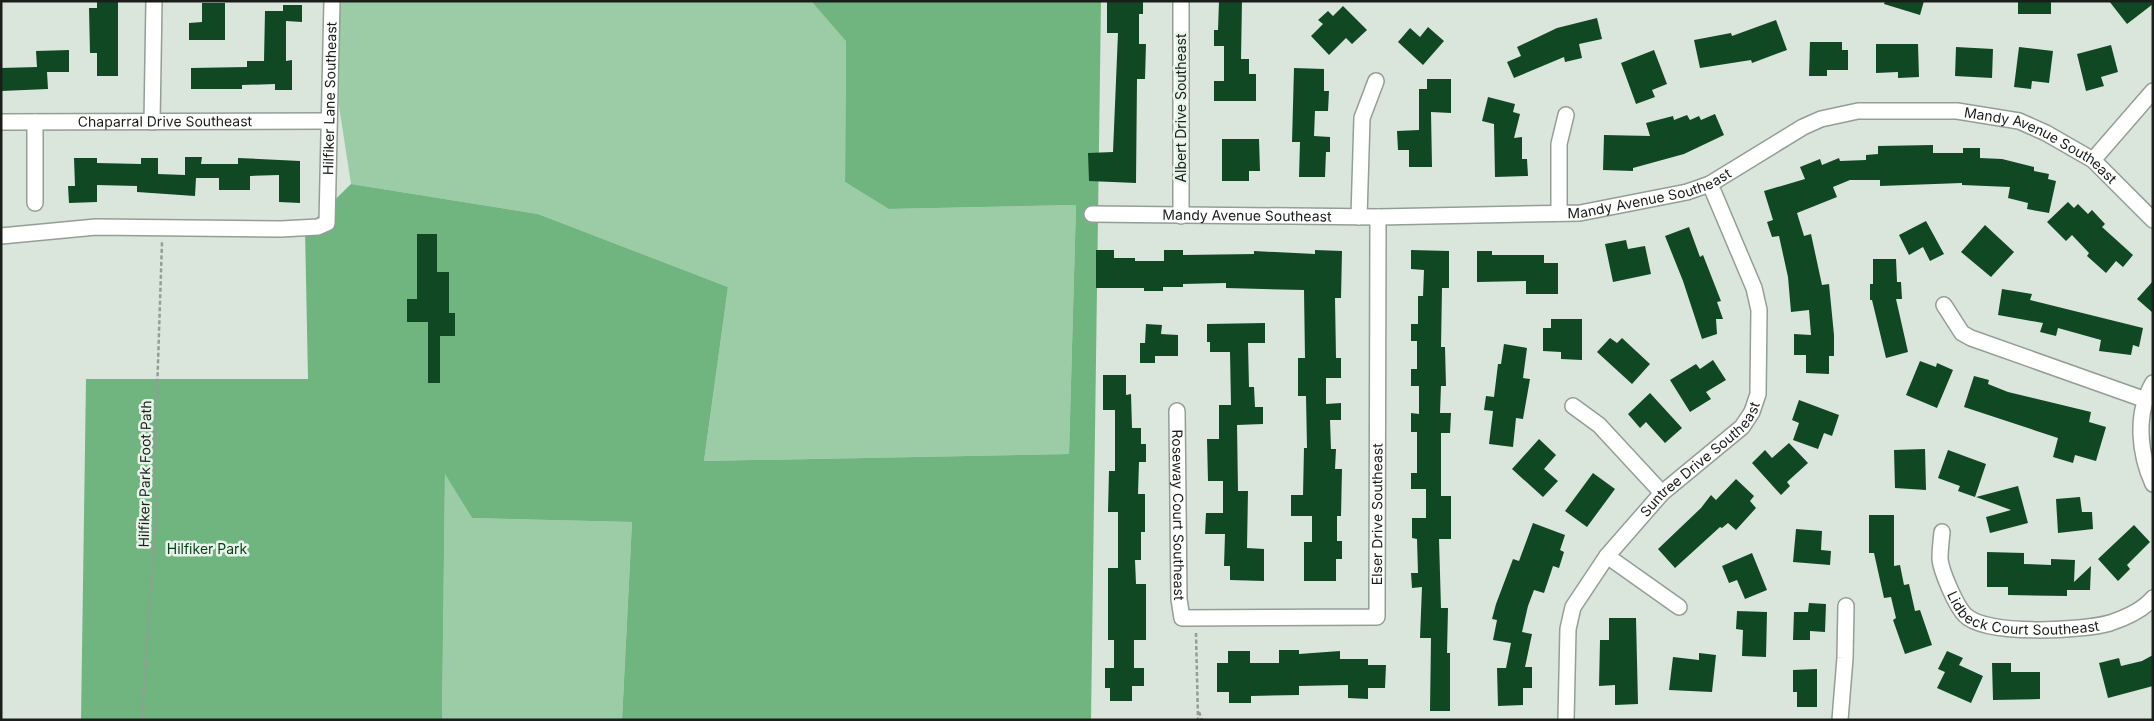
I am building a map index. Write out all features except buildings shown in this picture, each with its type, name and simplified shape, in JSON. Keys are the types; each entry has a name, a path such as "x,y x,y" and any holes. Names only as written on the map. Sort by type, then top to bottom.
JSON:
{"street":[{"path":"152,122 154,1"},
{"name":"Hilfiker Lane Southeast","path":"163,228 281,229 318,227 328,223 332,1"},
{"name":"Albert Drive Southeast","path":"1181,1 1181,216"},
{"path":"1359,217 1362,118 1376,82"},
{"path":"2093,160 2153,91"},
{"name":"Mandy Avenue Southeast","path":"1092,214 1378,217 1580,213 1687,192 1710,184 1803,127 1821,119 1858,111 1957,111 2019,121 2046,133 2093,160 2153,220"},
{"path":"1559,214 1559,144 1566,115"},
{"name":"Chaparral Drive Southeast","path":"1,122 329,121"},
{"path":"35,122 35,202"},
{"name":"Suntree Drive Southeast","path":"1566,720 1568,629 1573,607 1607,556 1662,492 1742,427 1752,412 1758,394 1758,310 1754,288 1710,184"},
{"name":"Elser Drive Southeast","path":"1189,619 1377,617 1378,217"},
{"path":"1,236 96,227 163,228"},
{"path":"1944,305 1962,333 1971,338 2146,400"},
{"path":"2153,383 2141,418 2140,435 2144,457 2153,484"},
{"path":"1573,406 1599,425 1662,492"},
{"name":"Roseway Court Southeast","path":"1178,411 1179,599 1189,619"},
{"name":"Lidbeck Court Southeast","path":"1942,532 1940,560 1959,606 1965,615 1987,626 2008,629 2087,628 2110,623 2131,614 2153,598"},
{"path":"1607,556 1680,607"},
{"path":"1840,720 1845,658 1846,606"}],"path":[{"name":"Hilfiker Park Foot Path","path":"143,720 157,504 154,484 163,228"},
{"path":"1189,619 1198,720"},
{"path":"1198,710 1202,720"}],"green space":[{"path":"340,1 811,1 846,40 845,182 890,209 1076,205 1069,454 704,461 728,287 538,214 351,184 339,106"},
{"name":"Hilfiker Park","path":"811,1 1101,1 1091,720 622,720 632,522 472,518 445,474 442,720 81,720 86,379 308,379 305,229 351,184 538,214 728,287 704,461 1069,454 1076,205 889,209 845,182 846,41"},
{"path":"445,473 472,518 632,522 622,720 442,720"}]}
